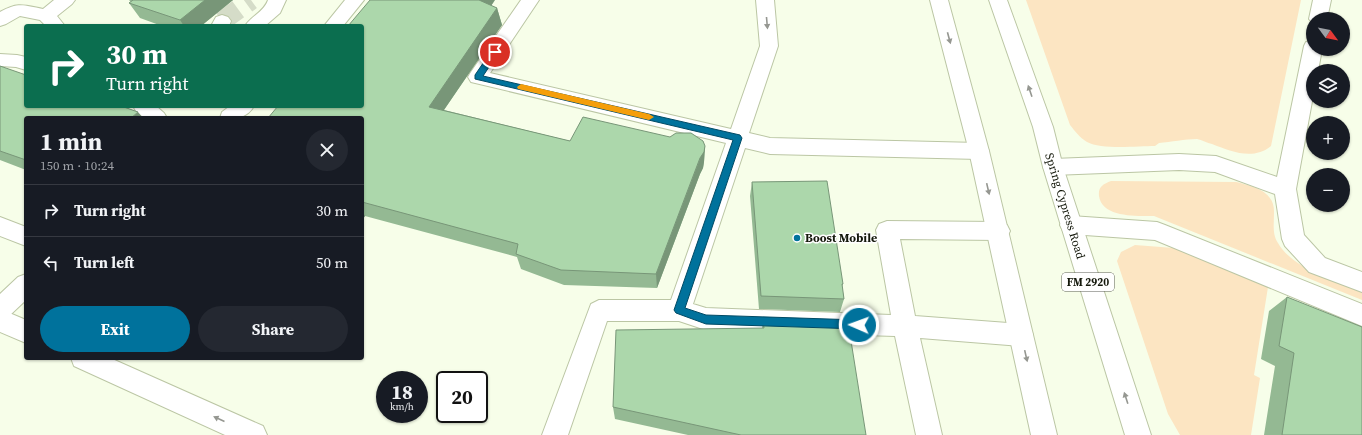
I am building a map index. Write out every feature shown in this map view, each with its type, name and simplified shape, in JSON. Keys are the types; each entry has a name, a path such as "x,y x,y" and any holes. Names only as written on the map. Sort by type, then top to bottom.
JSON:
{"main road":[{"path":"0,20 17,10 51,20 66,0"},
{"path":"256,24 274,9 277,0"},
{"path":"335,24 355,0"},
{"path":"530,0 478,77 770,146 979,151"},
{"path":"679,310 769,46 764,0"},
{"path":"939,0 979,151 1044,435"},
{"name":"Spring Cypress Road","path":"998,0 1042,127 1071,225 1138,435"},
{"path":"1319,12 1322,0"},
{"path":"1311,56 1285,189 1293,239 1317,265 1362,282"},
{"path":"0,60 16,61 24,63"},
{"path":"144,108 154,116"},
{"path":"1053,167 1179,162 1216,164 1285,189"},
{"path":"1071,225 1157,231 1362,315"},
{"path":"0,226 24,236"},
{"path":"929,435 904,326 887,230 998,231"},
{"path":"0,310 24,286"},
{"path":"555,435 599,311 679,310 706,319 904,326 1021,335"},
{"path":"0,320 24,331"},
{"path":"87,360 254,435"}],"shaded area":[{"path":"1026,0 1301,0 1271,146 1264,151 1249,154 1234,152 1197,139 1159,143 1155,146 1130,147 1101,146 1087,142 1070,125"},
{"path":"1111,181 1236,182 1256,188 1271,199 1274,213 1276,240 1285,252 1293,260 1304,267 1340,284 1362,292 1362,300 1154,216 1139,216 1114,212 1102,203 1099,196 1099,190 1102,186"},
{"path":"1135,245 1174,248 1268,287 1254,375 1260,378 1251,435 1180,435 1168,414 1117,261 1121,252"}],"building":[{"path":"133,0 205,0 180,20 129,3"},
{"path":"370,0 479,0 497,8 429,107 570,141 583,117 670,137 676,133 691,133 703,141 705,146 704,152 700,158 656,274 561,270 516,254 518,244 364,203 364,116 270,116 276,108 364,108 364,24 350,24"},
{"path":"0,66 24,74 24,108 127,108 138,112 133,116 24,116 24,159 0,151"},
{"path":"827,181 844,299 761,296 752,182"},
{"path":"1287,297 1362,327 1362,435 1282,435 1294,353 1279,346"},
{"path":"763,320 848,322 866,435 741,435 613,407 616,330 764,328"}],"tunnel":[{"path":"222,21 251,0"}],"slow traffic":[{"path":"521,87 649,117"}],"place":[{"name":"Boost Mobile","path":"797,238"}],"route":[{"path":"495,52 478,77 738,138 679,310 706,319 859,325"}]}
